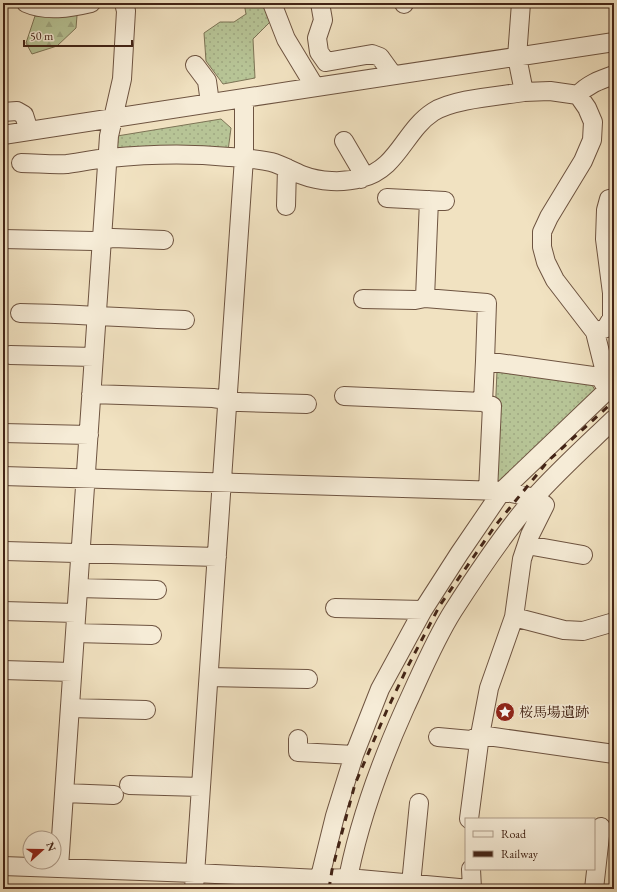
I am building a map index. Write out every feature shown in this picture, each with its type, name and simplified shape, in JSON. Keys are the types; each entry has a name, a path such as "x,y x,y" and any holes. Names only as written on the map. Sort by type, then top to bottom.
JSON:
{"street":[{"path":"26,3 54,8 77,7 90,3"},
{"path":"62,830 109,136 122,79 126,11 124,3"},
{"path":"272,3 286,40 315,87"},
{"path":"320,3 323,20 317,38 319,52 326,62 372,54 380,57 393,75"},
{"path":"521,3 517,57 524,92"},
{"path":"3,135 614,42"},
{"path":"195,65 207,81 210,103"},
{"path":"578,95 584,88 594,82 614,75"},
{"path":"21,163 66,164 108,158 178,154 211,155 270,162 304,176 324,180 343,181 361,179 375,174 388,164 424,119 448,105 524,92 550,91 578,95 587,108 593,122 592,140 583,161 549,216 542,232 542,247 546,262 555,280 595,332 607,383"},
{"path":"195,881 244,158 244,98"},
{"path":"3,112 17,111 24,115 29,131"},
{"path":"344,141 361,170 361,179"},
{"path":"286,206 287,168"},
{"path":"387,198 437,201 425,298"},
{"path":"595,332 606,328 612,318 612,292 605,239 606,210 609,199 614,198"},
{"path":"3,239 93,241 113,238 164,240"},
{"path":"363,299 415,300 425,298 487,303 483,402"},
{"path":"20,313 185,320"},
{"path":"10,355 94,357"},
{"path":"485,361 607,383"},
{"path":"318,884 335,816 354,755 380,689 423,610 495,491 607,383"},
{"path":"91,394 213,398 240,402 307,404"},
{"path":"344,396 483,402 492,406 495,491"},
{"path":"347,883 366,805 392,736 422,671 453,612 503,537 535,498 579,452 614,420"},
{"path":"3,433 89,435"},
{"path":"3,476 495,491 535,498 545,505 530,535 522,559 514,617 489,688 480,735 469,818"},
{"path":"527,545 583,555"},
{"path":"4,551 217,557"},
{"path":"78,588 157,590"},
{"path":"335,608 423,610"},
{"path":"3,611 76,613"},
{"path":"514,617 564,630 583,630 614,622"},
{"path":"75,633 152,635"},
{"path":"3,670 72,672"},
{"path":"209,676 308,679"},
{"path":"70,708 146,710"},
{"path":"438,737 471,740 480,735 614,754"},
{"path":"298,739 298,752 354,755"},
{"path":"129,785 201,787"},
{"path":"64,793 114,795"},
{"path":"411,884 419,803"},
{"path":"594,889 600,827"},
{"path":"3,866 22,866"},
{"path":"62,867 195,881 318,884 411,884 471,889 471,870"}],"green space":[{"path":"35,3 78,3 76,28 57,46 32,54 26,43 35,16"},
{"path":"244,3 263,3 270,22 253,39 255,78 223,84 206,61 204,33 220,22 234,22 246,14"},
{"path":"221,119 231,128 228,151 117,151 117,136"},
{"path":"497,371 591,383 596,392 502,485 492,485"}],"railway":[{"path":"329,889 332,870 355,784 387,710 440,605 495,526 548,461 614,401"}],"place":[{"name":"桜馬場遺跡","path":"505,712"}]}
